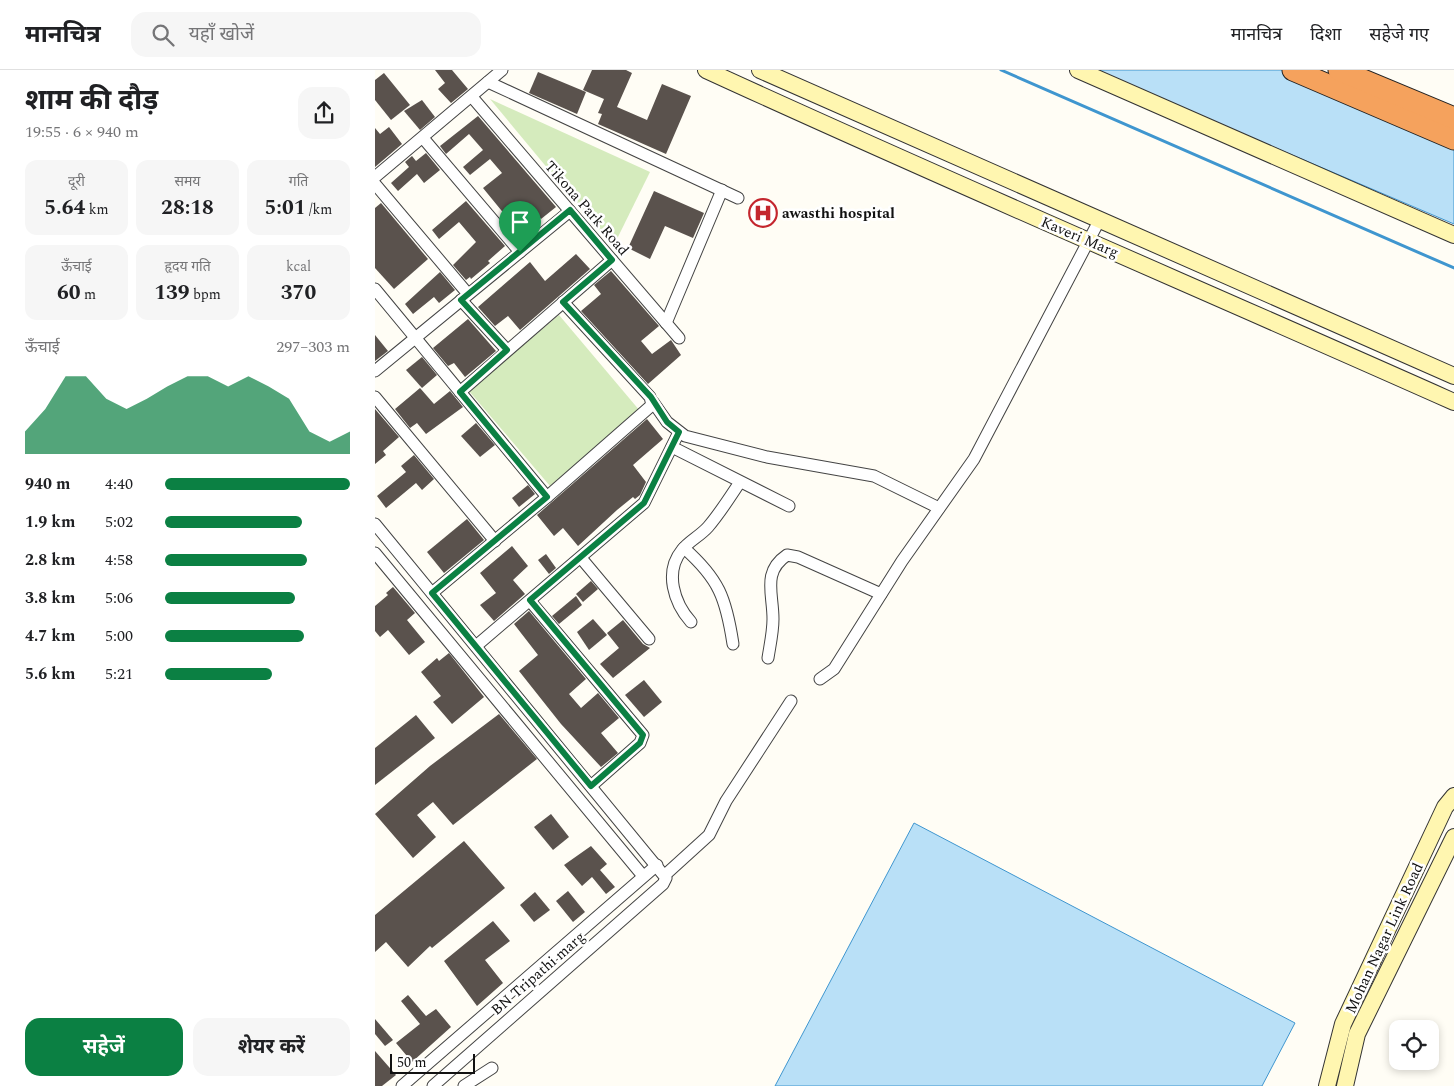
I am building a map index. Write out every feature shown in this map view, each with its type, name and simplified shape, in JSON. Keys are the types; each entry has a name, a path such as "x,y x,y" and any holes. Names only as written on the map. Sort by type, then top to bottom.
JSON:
{"highway":[{"path":"1293,70 1454,139"},
{"path":"1339,70 1454,118"}],"street":[{"path":"375,176 423,138 502,70"},
{"name":"Kaveri Marg","path":"706,70 878,150 1090,241 1454,402"},
{"name":"Kaveri Marg","path":"760,70 1454,376"},
{"path":"1078,70 1454,235"},
{"path":"487,82 738,198"},
{"name":"Tikona Park Road","path":"472,97 679,338"},
{"path":"878,150 887,126"},
{"path":"423,138 520,252"},
{"path":"375,184 507,350"},
{"path":"666,323 722,190"},
{"path":"375,370 570,210"},
{"path":"821,679 834,669 881,594 978,451 1100,219"},
{"path":"460,392 612,260"},
{"path":"375,290 547,497"},
{"path":"563,302 653,402 667,422 679,432 767,457 874,476 939,508"},
{"path":"375,397 495,541"},
{"path":"432,593 648,410 653,402"},
{"path":"476,646 644,503 679,432"},
{"path":"672,447 789,506"},
{"path":"691,622 683,613 673,588 677,558 684,548 709,526 740,482"},
{"path":"375,524 657,865 664,879"},
{"path":"684,548 707,570 718,586 727,613 733,644"},
{"path":"375,553 643,876"},
{"path":"769,658 773,624 769,577 778,562 787,555 798,557 881,594"},
{"path":"581,558 649,639"},
{"path":"530,600 643,735 640,743 591,786"},
{"name":"BN Tripathi marg","path":"434,1086 664,879 709,835 726,801 791,701"},
{"name":"Mohan Nagar Link Road","path":"1327,1086 1343,1024 1445,807 1454,796"},
{"name":"Mohan Nagar Link Road","path":"1345,1086 1357,1034 1454,837"},
{"path":"402,1086 657,865"},
{"path":"464,1086 492,1068"}],"green space":[{"path":"490,99 650,172 613,247"},
{"path":"559,315 640,411 550,486 469,391"}],"water":[{"path":"1093,70 1284,70 1454,141 1454,224"},
{"path":"914,823 1295,1023 1262,1086 775,1086"}],"building":[{"path":"435,70 452,70 468,89 451,103 438,89 445,83"},
{"path":"592,70 626,70 632,73 617,107 647,120 662,84 691,96 666,154 598,124 602,114 598,113 604,99 583,90"},
{"path":"538,72 586,92 577,114 529,93"},
{"path":"384,73 410,105 391,120 375,100 375,80"},
{"path":"422,100 435,117 420,130 404,111"},
{"path":"478,116 556,207 541,219 534,211 515,227 483,188 502,173 490,159 470,175 463,167 483,150 469,134 446,154 440,146"},
{"path":"389,127 402,144 375,167 375,128 380,134"},
{"path":"426,153 440,170 424,183 417,174 398,191 391,183 409,167 405,162 412,156 416,161"},
{"path":"654,191 704,213 693,238 665,226 650,259 628,248"},
{"path":"466,201 505,246 488,261 490,263 471,279 470,277 466,280 453,265 476,242 459,222 439,239 432,230"},
{"path":"381,203 428,259 394,289 375,268 375,208"},
{"path":"576,254 590,269 520,330 508,316 495,326 478,307 530,262 545,281"},
{"path":"611,271 659,326 641,341 652,354 671,340 681,355 648,384 581,311 601,294 594,285"},
{"path":"440,272 455,290 439,303 434,297 413,314 405,304"},
{"path":"468,319 496,351 465,377 454,363 448,366 433,348"},
{"path":"375,335 388,351 375,361"},
{"path":"422,357 437,375 422,388 406,370"},
{"path":"420,388 434,404 450,391 463,407 426,434 417,423 410,428 395,409"},
{"path":"375,409 399,437 383,451 386,455 375,464"},
{"path":"647,419 663,439 633,465 646,482 640,495 635,499 633,497 617,510 578,546 563,528 554,536 537,515"},
{"path":"476,423 495,445 480,457 461,436"},
{"path":"414,455 434,479 422,490 416,483 386,508 377,496 406,472 401,466"},
{"path":"528,485 535,494 519,507 512,498"},
{"path":"467,519 484,540 444,573 427,552"},
{"path":"512,546 528,566 513,580 525,594 494,621 480,605 496,593 480,573"},
{"path":"546,554 556,568 549,574 538,560"},
{"path":"591,581 598,589 583,602 576,594"},
{"path":"393,587 415,613 407,620 425,642 409,655 388,630 380,637 375,631 375,606 388,595 386,593"},
{"path":"576,596 582,605 559,624 552,616"},
{"path":"529,611 586,679 569,694 581,708 598,693 619,718 601,733 618,753 601,767 561,724 519,671 538,655 514,624"},
{"path":"593,619 607,635 589,650 577,632"},
{"path":"623,620 643,644 650,648 613,678 600,664 619,648 607,633"},
{"path":"449,653 484,697 452,724 433,702 441,696 421,672 437,658 439,661"},
{"path":"644,680 662,702 644,717 625,695"},
{"path":"499,714 537,759 453,825 433,802 417,815 436,837 413,858 375,814 430,766"},
{"path":"416,715 435,738 375,785 375,748"},
{"path":"551,814 569,837 553,850 534,827"},
{"path":"464,841 505,888 432,948 430,946 408,967 386,942 375,952 375,915"},
{"path":"591,846 607,864 600,870 615,887 606,894 592,877 582,886 564,865"},
{"path":"568,891 585,912 573,922 556,901"},
{"path":"535,892 550,910 534,922 520,905"},
{"path":"493,921 510,941 485,960 503,983 477,1006 444,961"},
{"path":"408,995 426,1016 436,1009 451,1027 412,1062 396,1043 420,1024 401,1001"},
{"path":"375,1019 393,1040 385,1046 375,1034"},
{"path":"375,1051 396,1075 382,1086 375,1086"}],"waterway":[{"path":"1001,70 1454,268"}],"place":[{"name":"awasthi hospital","path":"763,213"}],"route":[{"path":"570,210 612,260 563,302 651,397 667,422 679,432 644,503 530,600 641,730 643,735 640,743 591,786 432,593 547,497 460,392 507,350 461,300 520,252 570,210"}]}
